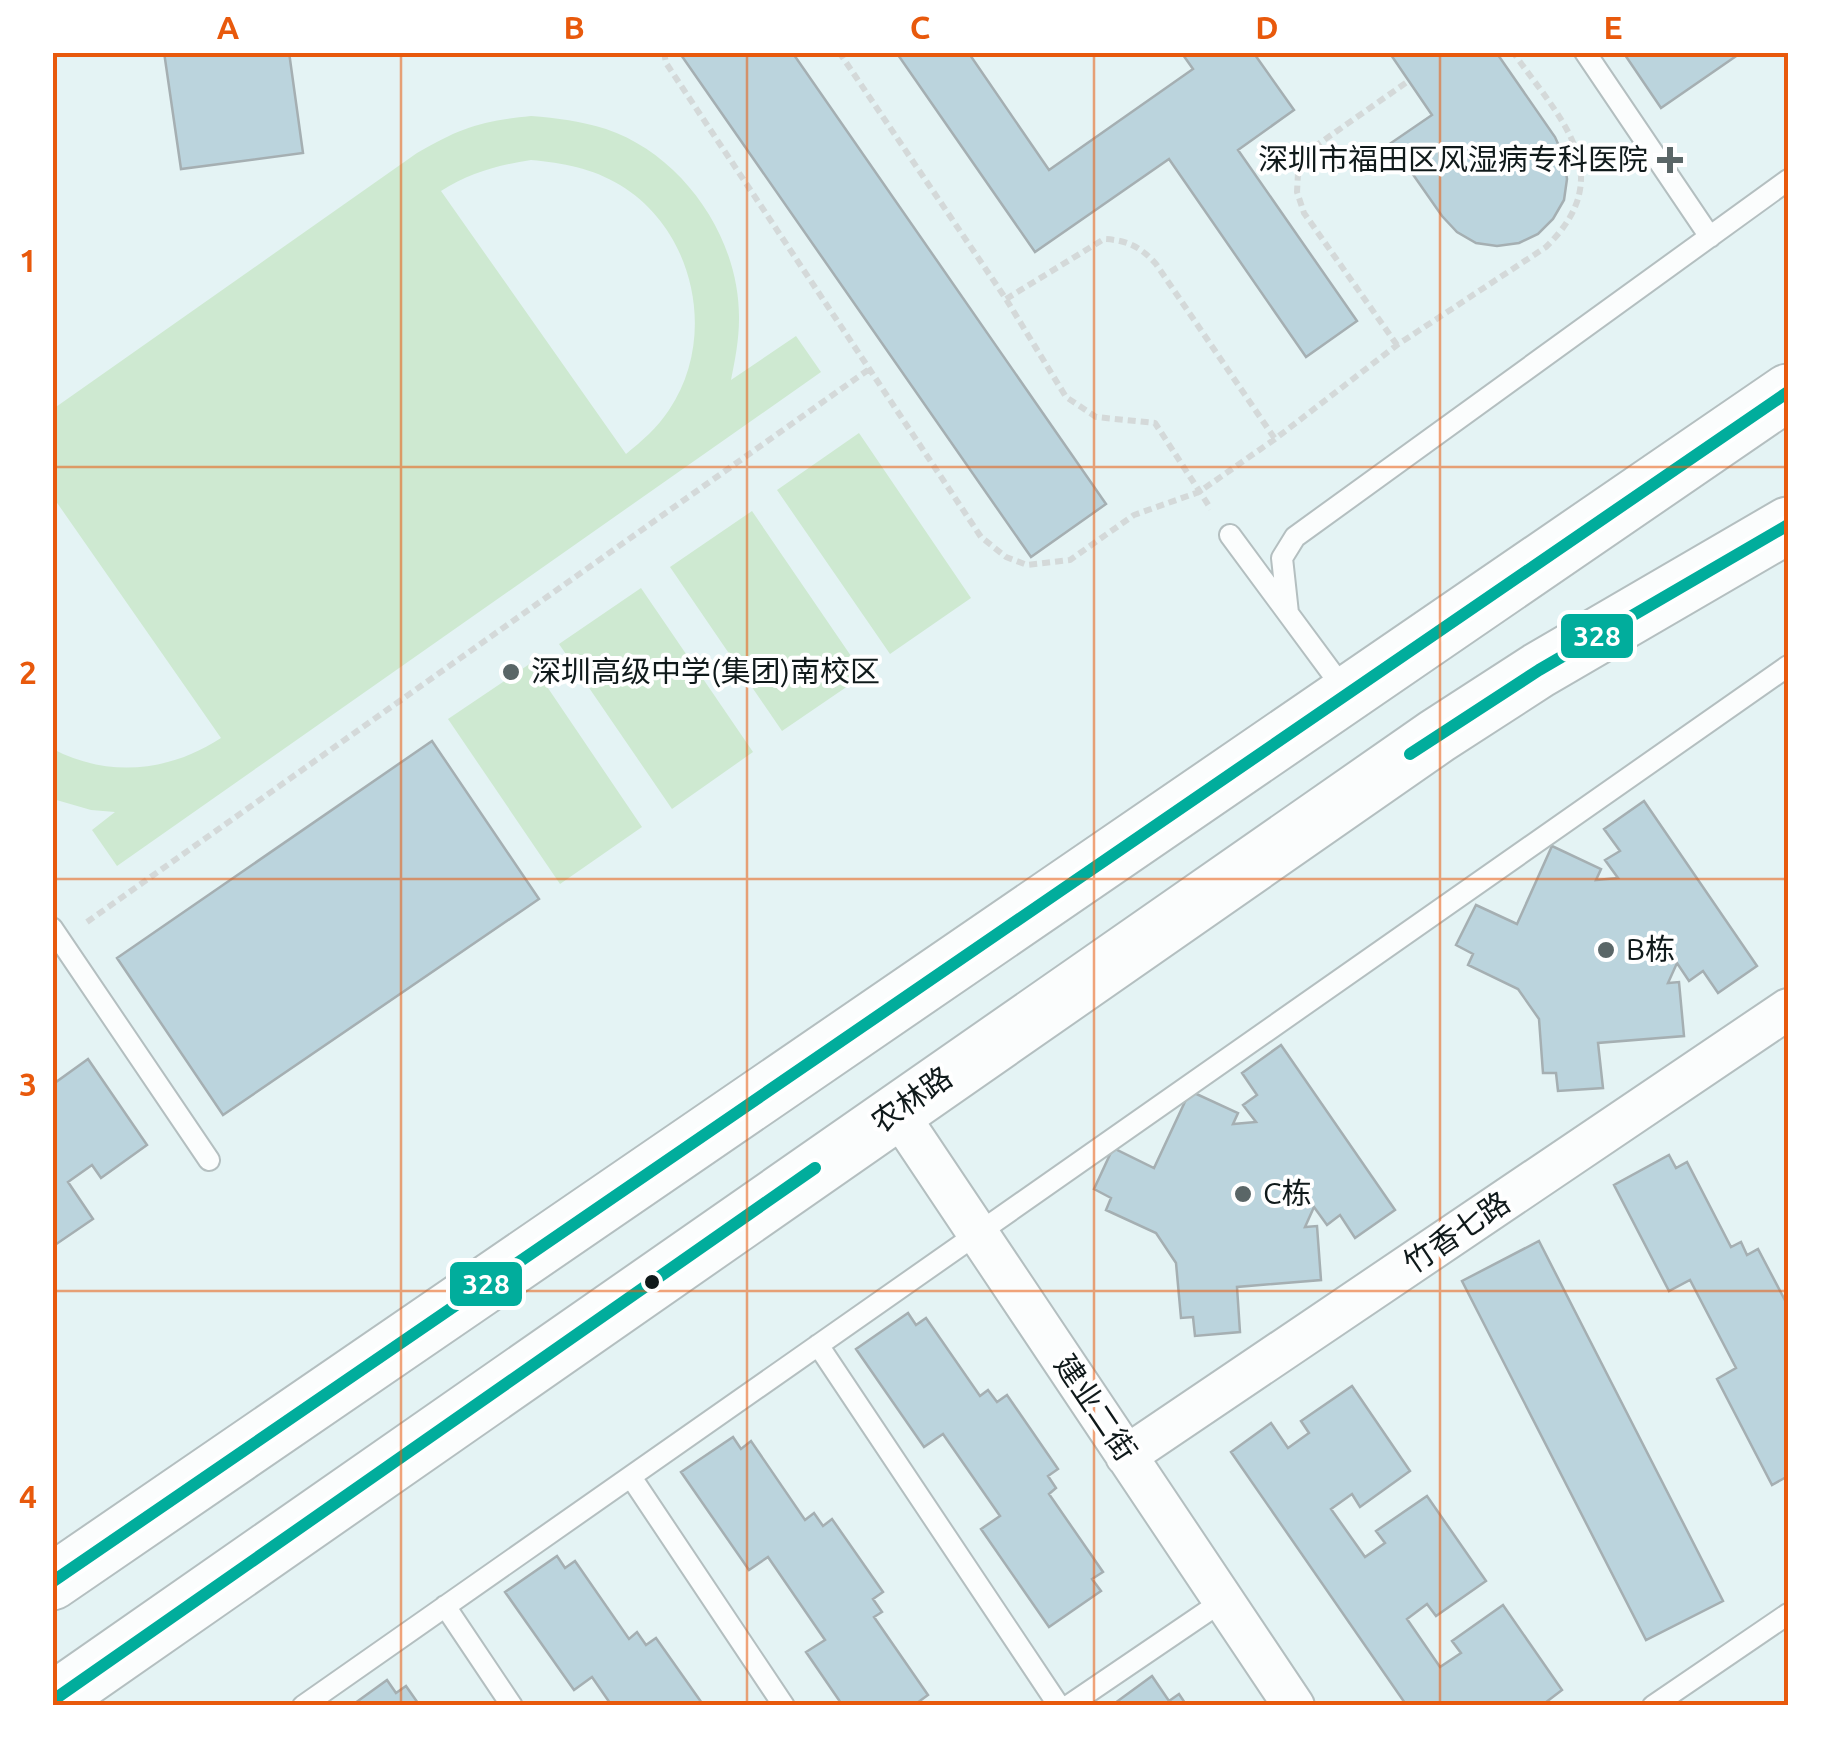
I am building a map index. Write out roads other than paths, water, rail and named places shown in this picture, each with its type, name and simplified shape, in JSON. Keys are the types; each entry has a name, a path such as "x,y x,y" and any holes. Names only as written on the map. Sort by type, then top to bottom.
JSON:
{"main road":[{"path":"52,1582 1788,392"},
{"name":"农林路","path":"52,1701 1437,736 1539,670 1788,524"},
{"path":"52,1547 80,1542 151,1516"}],"street":[{"name":"竹香七路","path":"1126,1456 1788,1009"},
{"name":"建业二街","path":"896,1111 1294,1706"}],"lane":[{"path":"1584,52 1710,237"},
{"path":"1288,613 1282,558 1294,537 1788,180"},
{"path":"1230,534 1348,694"},
{"path":"303,1706 1788,666"},
{"path":"57,934 209,1160"},
{"path":"818,1345 1059,1706"},
{"path":"631,1476 784,1706"},
{"path":"1068,1706 1224,1600"},
{"path":"445,1606 512,1706"},
{"path":"1654,1706 1788,1614"}],"place":[{"name":"深圳市福田区风湿病专科医院","path":"1670,160"},
{"name":"深圳高级中学(集团)南校区","path":"511,672"},
{"name":"B栋","path":"1606,950"},
{"name":"C栋","path":"1243,1194"}]}
